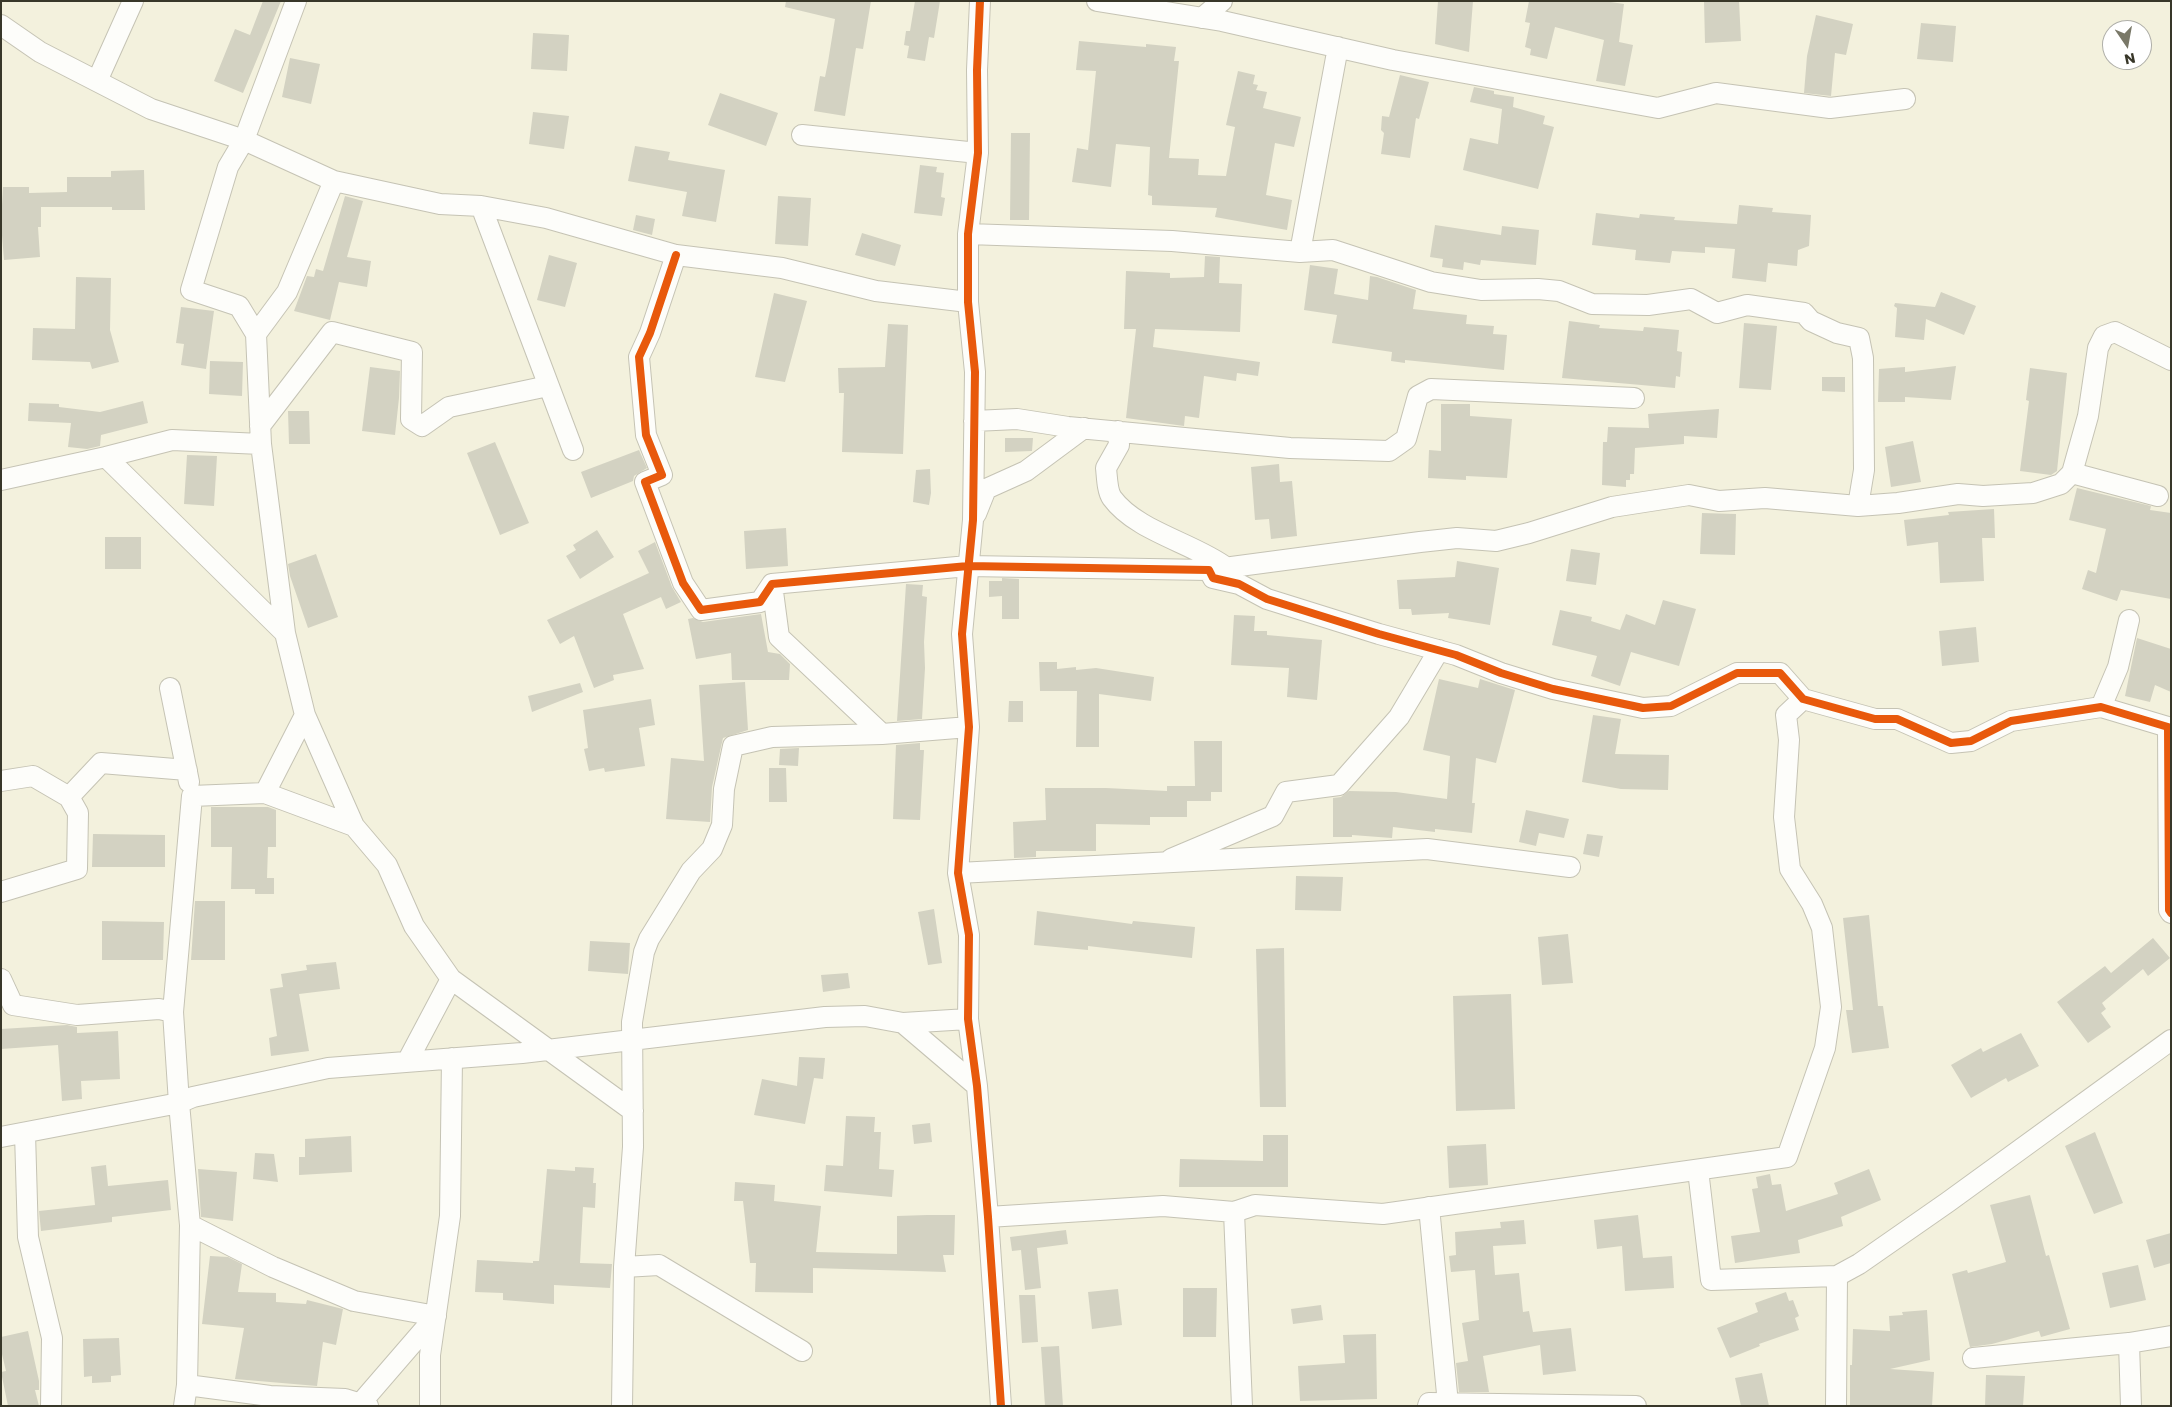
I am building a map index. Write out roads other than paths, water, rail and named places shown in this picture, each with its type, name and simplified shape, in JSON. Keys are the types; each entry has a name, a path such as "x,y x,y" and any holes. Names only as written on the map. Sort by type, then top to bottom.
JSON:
{"street":[{"path":"97,81 134,1"},
{"path":"296,1 244,140 228,167 191,290 239,306 256,334 260,435 285,633 305,715 354,826 387,865 414,926 451,979 633,1111"},
{"path":"980,1 978,153 968,234 968,302 975,372 973,520 962,634 969,726 958,873 969,935 968,1019 977,1086 1001,1406"},
{"path":"1097,1 1202,18 1393,60 1658,108 1716,93 1830,108 1905,99"},
{"path":"1202,18 1222,1"},
{"path":"1,25 40,52 151,109 244,140 334,181 440,204 481,206 546,218 676,255 782,268 876,291 968,302"},
{"path":"1300,252 1338,47"},
{"path":"802,135 978,153"},
{"path":"256,334 287,292 334,181"},
{"path":"481,206 573,450"},
{"path":"968,234 1172,241 1300,252 1333,250 1431,282 1481,290 1538,289 1559,291 1592,304 1648,305 1691,299 1717,313 1746,305 1804,313 1811,321 1859,338 1863,358 1864,470 1858,506"},
{"path":"676,255 650,333 639,358 646,435 662,475 645,482 683,583 701,610 760,602 772,584"},
{"path":"260,435 332,332 412,352 411,419 422,426 449,407 548,386"},
{"path":"772,584 968,566 1218,569 1457,538 1496,541 1612,507 1689,495 1719,501 1765,498 1858,506 1898,503 1958,494 1982,496 2033,493 2061,484 2072,473 2088,416 2098,348 2104,336 2115,332 2171,360"},
{"path":"974,421 1017,419 1068,427 1290,448 1389,451 1406,439 1418,396 1431,390 1634,398"},
{"path":"973,520 986,489 1026,471 1084,428"},
{"path":"1118,432 1119,445 1106,468 1111,497 1136,519 1176,541 1213,558 1218,569"},
{"path":"1,480 106,457 172,440 260,435"},
{"path":"106,457 285,633"},
{"path":"2072,473 2158,496"},
{"path":"1218,569 1213,578 1239,584 1267,599 1438,650 1553,689 1643,708 1671,706 1737,673 1780,672 1804,699 1875,719 1897,719 1951,743 1970,740 2011,721 2101,707 2169,727 2169,910 2171,913"},
{"path":"772,584 779,637 882,734"},
{"path":"2101,707 2118,668 2129,620"},
{"path":"1158,865 1273,816 1286,792 1339,786 1399,717 1438,650"},
{"path":"170,688 192,796 173,1012 190,1226 187,1385 184,1406"},
{"path":"988,1217 1163,1206 1234,1212 1255,1205 1383,1214 1786,1157 1825,1048 1831,1008 1822,928 1812,904 1790,869 1784,817 1789,740 1786,715 1804,699"},
{"path":"265,793 305,715"},
{"path":"622,1406 624,1267 633,1111 632,1022 644,952 649,940 692,871 712,849 722,824 724,789 733,746 772,737 882,734 969,726"},
{"path":"69,797 101,763 187,770"},
{"path":"1,781 33,776 69,797 78,813 77,869 1,892"},
{"path":"192,796 265,793 354,826"},
{"path":"958,873 1158,865 1427,849 1570,867"},
{"path":"1,979 13,1005 77,1015 159,1009 173,1012"},
{"path":"407,1062 451,979"},
{"path":"1,1137 179,1103 193,1097 328,1068 549,1050 825,1017 865,1016 903,1023 968,1019"},
{"path":"903,1023 977,1086"},
{"path":"1698,1170 1711,1280 1837,1276 1858,1264 1948,1202 2171,1040"},
{"path":"430,1406 430,1355 450,1216 452,1058"},
{"path":"25,1132 28,1236 52,1338 51,1406"},
{"path":"1429,1208 1438,1405 1636,1406"},
{"path":"1234,1212 1242,1406"},
{"path":"190,1226 273,1267 354,1301 436,1316"},
{"path":"624,1267 659,1265 802,1351"},
{"path":"1836,1406 1837,1276"},
{"path":"187,1385 270,1396 345,1400 364,1405 436,1316"},
{"path":"1973,1358 2129,1343 2171,1336"},
{"path":"2129,1343 2131,1406"}]}
